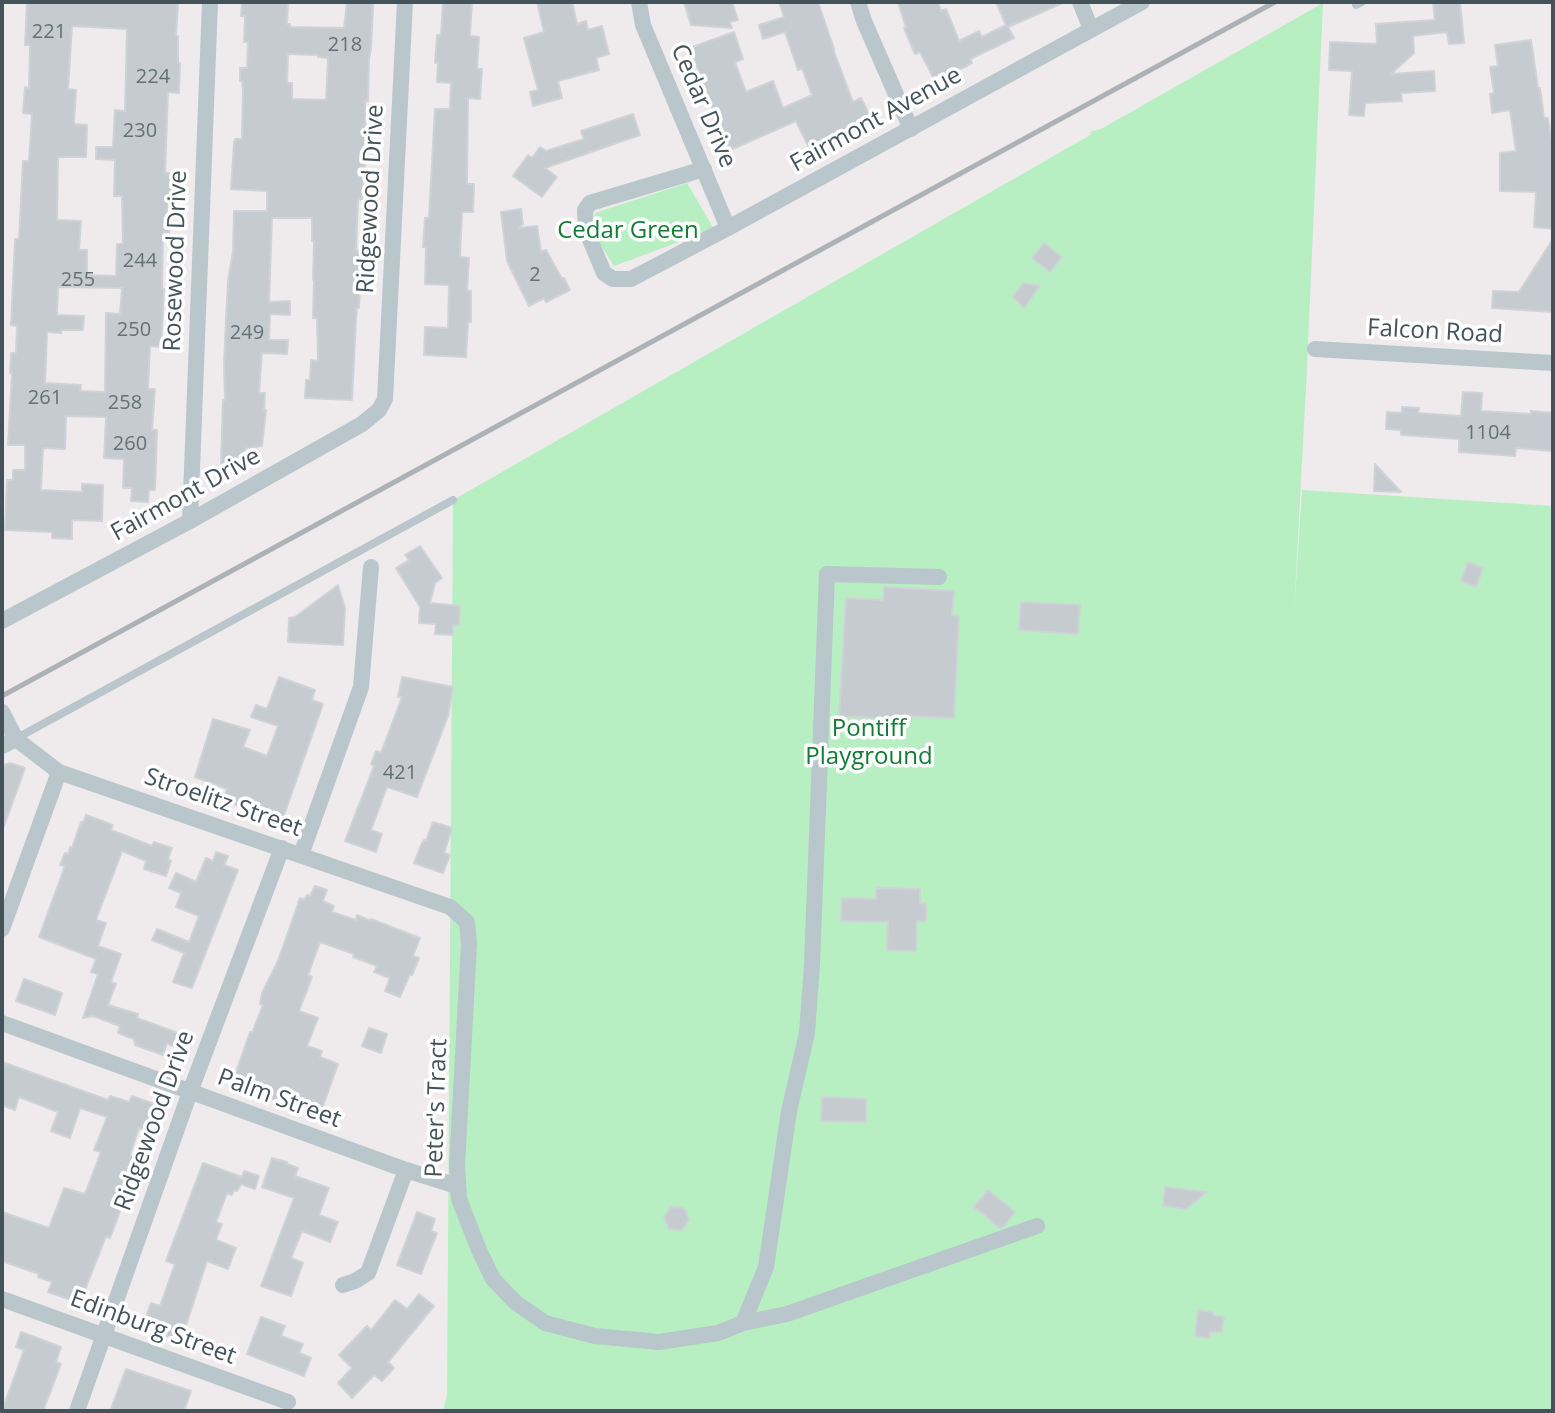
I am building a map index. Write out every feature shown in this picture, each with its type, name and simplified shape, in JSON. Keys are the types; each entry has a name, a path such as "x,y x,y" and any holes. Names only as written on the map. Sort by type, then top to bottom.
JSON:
{"street":[{"name":"Rosewood Drive","path":"190,521 210,2"},
{"name":"Ridgewood Drive","path":"385,399 405,2"},
{"name":"Cedar Drive","path":"639,2 643,25 728,228"},
{"path":"858,2 911,129"},
{"path":"1080,2 1091,29"},
{"name":"Fairmont Avenue","path":"704,169 590,203 585,210 586,230 604,273 613,279 631,279 1142,2"},
{"name":"Falcon Road","path":"1315,349 1553,363"},
{"name":"Fairmont Drive","path":"2,621 190,521 362,424 379,410 385,399"},
{"path":"301,855 361,687 371,567"},
{"path":"743,1323 766,1267 789,1111 807,1033 827,574 939,577"},
{"name":"Stroelitz Street","path":"2,712 9,742 59,772 450,907"},
{"path":"2,929 59,772"},
{"name":"Ridgewood Drive","path":"77,1411 190,1092 282,848"},
{"name":"Peter's Tract","path":"450,907 467,922 469,930 457,1186 466,1220 493,1279 515,1302 545,1323 595,1336 659,1342 718,1333 743,1323 787,1314 1037,1226"},
{"name":"Palm Street","path":"2,1023 457,1186"},
{"path":"343,1285 368,1273 406,1170"},
{"name":"Edinburg Street","path":"2,1299 288,1402"}],"lane":[{"path":"9,742 453,500"}],"green space":[{"name":"Pontiff Playground","path":"1323,3 1294,614 1302,490 1553,506 1553,1411 443,1411 447,1395 453,500 1092,134 1089,132 1101,129"},
{"name":"Cedar Green","path":"687,183 714,229 614,266 593,226 595,213"}],"building":[{"path":"27,2 178,2 179,93 168,92 165,173 172,173 167,211 170,211 169,233 163,232 161,347 150,346 148,389 155,389 152,430 157,430 155,490 149,490 148,502 131,501 132,488 123,488 124,459 104,458 106,417 66,416 65,449 43,448 41,490 82,492 82,484 103,485 102,521 72,520 72,539 52,538 52,532 5,530 7,480 13,480 13,470 25,470 25,445 8,445 11,353 16,353 17,326 11,325 15,239 19,239 23,161 29,161 32,114 23,113 25,87 29,88 30,45 25,45","holes":["72,26 127,29 125,111 115,110 113,147 96,147 96,159 115,160 114,196 122,196 123,244 117,244 116,276 87,275 87,250 79,250 81,221 57,220 58,157 86,157 87,125 74,124 76,90 68,89","58,287 122,288 120,314 106,313 105,392 80,391 81,385 45,383 47,332 83,330 84,316 57,315"]},
{"path":"242,2 288,2 287,24 290,27 344,28 347,2 373,2 368,101 365,101 366,152 362,199 358,199 356,250 362,250 352,400 305,398 311,360 318,361 317,318 313,318 312,218 272,218 269,302 290,301 290,315 270,314 269,340 288,340 287,354 262,353 259,393 265,393 266,410 262,446 247,448 238,457 238,464 221,463 234,211 267,211 267,191 231,189 234,143 235,139 242,139 240,68 247,68 245,16 241,16","holes":["288,54 328,58 326,100 292,99 292,83 287,83"]},
{"path":"443,2 472,2 470,36 479,37 477,69 482,69 480,99 468,98 467,184 474,184 473,212 462,212 460,257 469,258 467,291 471,291 466,357 424,355 425,327 448,328 449,285 425,284 426,247 423,247 425,218 429,218 435,109 450,109 451,83 437,82 438,63 435,63"},
{"path":"537,2 572,2 577,24 586,21 588,30 602,26 609,54 596,58 599,70 558,81 562,98 533,106 530,92 538,90 524,38 544,32"},
{"path":"684,2 732,2 738,20 730,22 732,28 691,25"},
{"path":"779,2 818,2 853,102 861,98 871,118 820,143 823,149 812,154 796,121 728,151 690,48 734,32 743,59 735,62 746,92 773,81 783,108 812,95 802,68 798,70 785,32 763,39 759,25 784,17"},
{"path":"898,2 938,2 941,11 946,9 959,41 979,31 982,37 1006,25 996,2 1065,2 1008,27 1014,38 970,59 972,63 943,78 940,74 933,77 920,52 915,54"},
{"path":"1433,2 1460,2 1464,43 1449,44 1447,32 1413,36 1414,53 1391,74 1434,71 1435,91 1401,93 1402,101 1365,103 1364,116 1349,115 1352,71 1329,70 1330,42 1377,44 1376,24 1435,20"},
{"path":"1531,40 1544,118 1548,118 1552,141 1553,229 1534,227 1536,192 1500,191 1500,153 1516,151 1510,110 1492,113 1490,94 1494,93 1490,67 1498,66 1495,45"},
{"path":"633,114 640,135 545,168 557,177 542,197 513,176 528,155 532,158 540,147 546,151 584,139 581,131"},
{"path":"521,209 523,224 519,228 537,226 541,252 546,250 570,290 546,302 544,298 529,306 507,261 501,212"},
{"path":"1553,239 1553,312 1492,308 1493,291 1519,292"},
{"path":"1044,243 1062,257 1050,272 1032,258"},
{"path":"1023,283 1040,286 1024,308 1013,297"},
{"path":"1463,392 1482,393 1481,411 1553,413 1553,451 1516,448 1515,456 1459,452 1459,439 1401,435 1401,430 1386,429 1387,412 1402,413 1402,407 1419,408 1418,413 1461,416"},
{"path":"1375,464 1401,492 1374,491"},
{"path":"420,546 442,578 435,583 430,603 460,606 459,625 453,625 453,635 435,634 436,624 419,623 420,607 396,568 409,560 405,555"},
{"path":"1468,562 1483,568 1476,587 1461,581"},
{"path":"338,585 345,608 343,645 288,642 289,618 295,617"},
{"path":"884,587 954,591 952,615 959,616 954,718 911,716 911,720 839,716 846,598 883,600"},
{"path":"1021,602 1080,605 1078,634 1019,630"},
{"path":"279,677 315,690 312,700 323,704 282,821 223,800 227,789 195,777 213,719 250,730 243,747 267,756 278,726 251,717 256,705 267,709"},
{"path":"402,677 453,687 448,716 417,797 387,787 371,830 382,834 376,852 345,841 374,766 371,764 376,751 381,753 402,697 398,697"},
{"path":"10,763 25,768 2,826 2,766"},
{"path":"86,815 113,825 111,830 152,846 154,842 172,848 166,876 144,869 146,861 122,851 96,920 106,923 98,946 121,954 111,982 116,984 108,1005 138,1014 137,1018 178,1033 173,1046 167,1043 163,1055 135,1045 134,1039 118,1033 120,1026 93,1016 83,1018 98,974 91,972 96,959 39,937 65,866 60,865 65,853 68,854 72,848"},
{"path":"433,822 452,828 444,853 450,855 443,873 414,863"},
{"path":"216,852 228,856 224,865 238,870 192,988 173,982 184,953 152,940 157,929 189,942 199,916 176,907 181,893 169,888 176,873 196,882 206,858 213,861"},
{"path":"315,886 327,890 323,901 334,906 332,912 356,920 357,915 371,919 420,938 413,956 419,958 400,997 385,991 390,978 374,972 377,966 320,942 308,975 312,977 299,1011 318,1018 307,1046 322,1051 320,1057 338,1064 322,1109 286,1096 283,1102 243,1089 244,1085 233,1081 263,1005 260,1004 262,993 278,961 300,898 304,900 307,895 310,896"},
{"path":"876,888 920,889 920,903 926,904 926,921 917,921 916,951 887,950 888,922 841,921 842,898 876,899"},
{"path":"24,979 62,993 55,1015 16,1001"},
{"path":"369,1028 387,1034 381,1053 362,1046"},
{"path":"2,1062 108,1100 110,1096 129,1102 132,1096 154,1104 144,1130 139,1128 130,1155 133,1156 115,1206 121,1208 118,1217 110,1238 106,1236 80,1303 48,1292 52,1282 38,1277 39,1274 2,1261 2,1212 49,1228 64,1188 85,1194 101,1152 94,1150 107,1117 80,1108 70,1138 51,1131 58,1112 19,1097 15,1110 2,1105"},
{"path":"822,1097 866,1099 866,1122 821,1121"},
{"path":"272,1158 298,1168 295,1176 329,1188 319,1215 338,1222 330,1242 302,1231 291,1258 303,1263 291,1296 261,1286 294,1198 262,1187"},
{"path":"203,1163 242,1177 244,1171 259,1176 255,1189 241,1184 232,1195 227,1193 216,1222 222,1224 216,1240 236,1248 228,1269 207,1261 181,1341 158,1333 161,1326 145,1320 151,1303 160,1306 175,1264 166,1261"},
{"path":"1165,1187 1207,1192 1186,1209 1163,1206"},
{"path":"988,1190 1015,1212 1000,1228 974,1207"},
{"path":"671,1207 684,1208 689,1220 682,1230 669,1229 664,1217"},
{"path":"417,1212 435,1219 431,1231 437,1233 421,1274 397,1265"},
{"path":"419,1294 434,1306 388,1362 394,1368 382,1381 374,1375 352,1398 338,1383 352,1368 339,1355 367,1326 371,1330 395,1300 407,1309"},
{"path":"1198,1310 1224,1317 1222,1332 1210,1332 1209,1338 1195,1336"},
{"path":"261,1317 285,1326 281,1336 303,1344 299,1353 311,1358 304,1376 247,1354"},
{"path":"21,1332 61,1347 56,1362 61,1364 43,1411 2,1411 24,1350 16,1347"},
{"path":"126,1369 191,1391 184,1411 110,1411"}],"railway":[{"path":"2,696 1275,2"}]}
